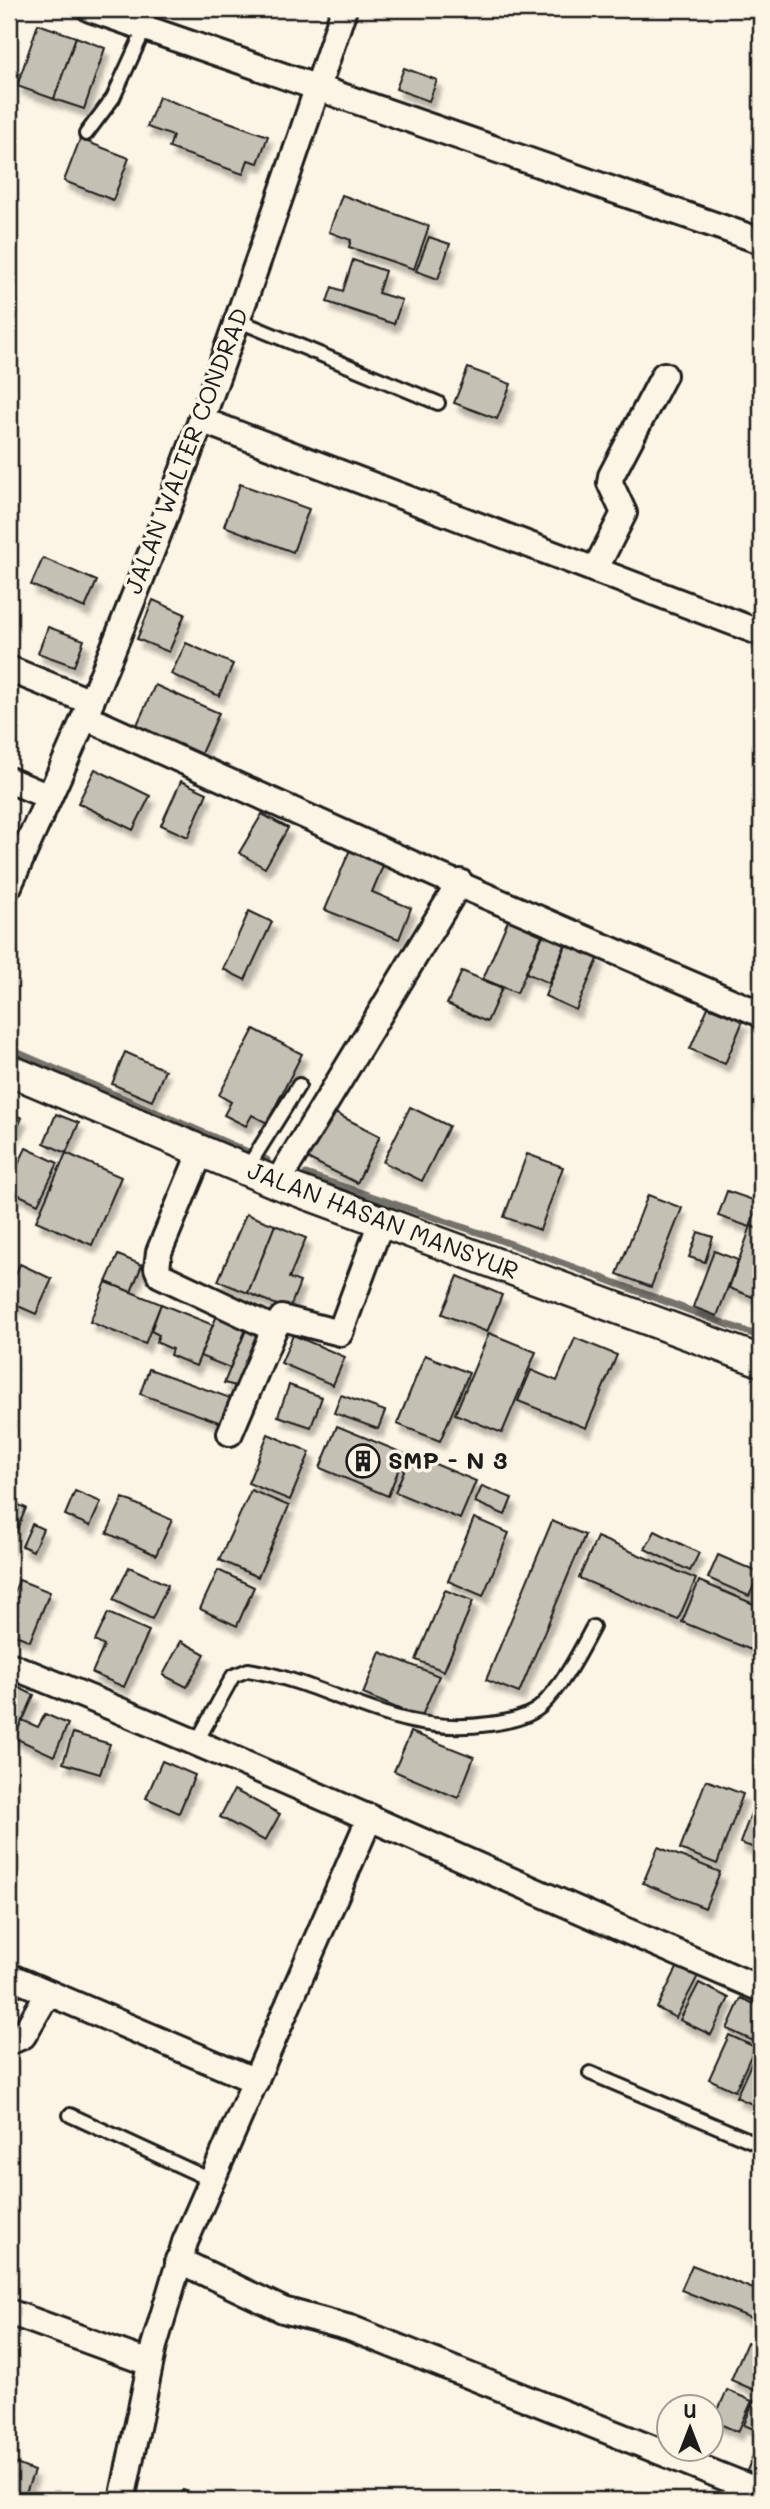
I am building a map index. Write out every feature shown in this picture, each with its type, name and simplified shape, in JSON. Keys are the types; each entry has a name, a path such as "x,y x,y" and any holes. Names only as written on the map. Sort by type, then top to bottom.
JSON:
{"street":[{"path":"90,9 761,241"},
{"name":"JALAN WALTER CONDRAD","path":"9,886 88,709 201,420 344,9"},
{"path":"595,569 625,513 610,483 611,476 664,375"},
{"path":"201,420 761,633"},
{"path":"9,669 436,875 460,882 761,1014"},
{"path":"9,780 49,797"},
{"path":"277,1183 460,882"},
{"name":"JALAN HASAN MANSYUR","path":"9,1070 277,1183 761,1361"},
{"path":"201,1151 159,1252 158,1272 274,1328"},
{"path":"230,1433 274,1328 282,1318 340,1333 382,1222"},
{"path":"9,1665 370,1817 578,1911 761,1989"},
{"path":"122,2500 149,2363 178,2260 370,1817"},
{"path":"9,1976 256,2081"},
{"path":"9,2042 23,2036 48,1993"},
{"path":"178,2260 283,2310 350,2328 761,2492"},
{"path":"9,2312 149,2363"}],"lane":[{"path":"86,134 113,98 145,28"},
{"path":"237,320 438,404"},
{"path":"246,1170 299,1085"},
{"path":"196,1743 233,1676 248,1670 400,1721 442,1727 508,1721 538,1708 567,1673 593,1628"},
{"path":"590,2073 761,2145"},
{"path":"71,2115 211,2180"}],"building":[{"path":"38,24 76,37 54,99 17,86"},
{"path":"76,37 105,48 84,109 54,99"},
{"path":"404,68 437,80 429,101 396,89"},
{"path":"159,97 268,136 258,163 248,160 243,174 169,148 173,136 147,127"},
{"path":"80,139 129,158 113,200 64,181"},
{"path":"342,195 429,226 414,269 349,247 351,240 329,232"},
{"path":"429,237 450,244 438,279 416,271"},
{"path":"353,260 385,271 378,293 402,300 394,324 327,302 332,287 343,291"},
{"path":"468,368 511,384 497,419 454,403"},
{"path":"240,484 309,509 293,552 224,526"},
{"path":"43,558 97,581 85,608 31,585"},
{"path":"153,600 185,614 169,652 137,639"},
{"path":"48,627 84,640 74,666 38,653"},
{"path":"186,643 233,664 219,696 171,674"},
{"path":"155,685 219,713 199,758 135,729"},
{"path":"95,769 150,796 133,830 78,803"},
{"path":"181,781 207,793 188,837 161,825"},
{"path":"262,814 288,828 265,868 239,853"},
{"path":"351,847 385,861 372,892 411,908 399,939 325,910"},
{"path":"249,911 272,922 245,980 223,969"},
{"path":"509,918 543,933 517,993 483,979"},
{"path":"544,933 566,943 549,983 526,973"},
{"path":"567,943 599,957 576,1010 545,996"},
{"path":"462,971 502,988 487,1022 447,1004"},
{"path":"708,1007 743,1021 725,1064 690,1049"},
{"path":"254,1029 302,1054 267,1123 252,1115 246,1126 224,1115 231,1102 219,1095"},
{"path":"125,1052 165,1070 152,1101 112,1084"},
{"path":"410,1107 449,1126 422,1181 383,1162"},
{"path":"331,1111 380,1136 357,1183 307,1158"},
{"path":"9,1112 22,1118 9,1146"},
{"path":"56,1114 79,1123 66,1153 44,1143"},
{"path":"26,1148 58,1163 38,1204 9,1190 9,1168 15,1171"},
{"path":"66,1153 121,1177 92,1245 36,1221"},
{"path":"527,1154 563,1167 540,1230 504,1217"},
{"path":"727,1191 759,1202 750,1227 718,1216"},
{"path":"648,1195 682,1208 651,1287 617,1274"},
{"path":"246,1214 275,1225 248,1293 218,1281"},
{"path":"275,1225 306,1238 289,1278 300,1282 289,1310 248,1293"},
{"path":"751,1226 761,1230 761,1300 729,1288"},
{"path":"698,1232 713,1237 705,1262 689,1257"},
{"path":"714,1251 738,1260 717,1316 693,1307"},
{"path":"118,1255 142,1265 131,1292 106,1282"},
{"path":"20,1264 52,1279 36,1314 9,1302 9,1289"},
{"path":"458,1276 502,1295 487,1332 442,1314"},
{"path":"106,1282 161,1304 145,1344 90,1322"},
{"path":"161,1304 213,1325 196,1366 170,1355 172,1349 156,1342 159,1335 151,1331"},
{"path":"218,1313 248,1325 230,1368 200,1356"},
{"path":"248,1325 261,1335 240,1387 224,1383"},
{"path":"489,1333 536,1352 502,1433 455,1414"},
{"path":"293,1335 345,1357 333,1385 281,1363"},
{"path":"575,1338 617,1355 586,1428 518,1401 531,1370 557,1381"},
{"path":"425,1355 469,1373 440,1441 397,1424"},
{"path":"149,1369 236,1400 227,1425 140,1394"},
{"path":"289,1385 322,1397 311,1427 278,1416"},
{"path":"341,1395 385,1411 378,1429 334,1413"},
{"name":"SMP - N 3","path":"337,1426 405,1454 388,1496 320,1468"},
{"path":"268,1434 310,1452 290,1500 248,1483"},
{"path":"411,1454 476,1481 460,1519 395,1492"},
{"path":"482,1486 512,1498 505,1515 475,1502"},
{"path":"251,1490 289,1506 258,1577 219,1560"},
{"path":"75,1491 101,1502 90,1526 65,1515"},
{"path":"123,1498 172,1520 156,1555 107,1533"},
{"path":"9,1501 26,1508 10,1546 9,1546"},
{"path":"474,1518 509,1533 483,1596 448,1581"},
{"path":"552,1521 585,1535 519,1693 486,1680"},
{"path":"32,1524 43,1529 33,1551 22,1546"},
{"path":"655,1531 699,1553 690,1571 645,1549"},
{"path":"597,1537 696,1579 678,1620 579,1578"},
{"path":"718,1555 760,1573 749,1596 708,1578"},
{"path":"129,1567 168,1585 152,1619 113,1600"},
{"path":"218,1570 254,1587 237,1626 200,1609"},
{"path":"19,1580 50,1592 30,1641 9,1632 9,1605"},
{"path":"699,1581 761,1607 761,1654 682,1622"},
{"path":"445,1590 473,1601 444,1671 416,1660"},
{"path":"108,1613 149,1631 124,1687 92,1673 104,1646 95,1641"},
{"path":"181,1641 205,1654 187,1687 163,1675"},
{"path":"380,1652 439,1676 421,1718 363,1694"},
{"path":"9,1683 34,1695 15,1738 9,1736"},
{"path":"45,1714 68,1724 54,1756 15,1738 22,1720 38,1727"},
{"path":"411,1732 474,1757 458,1798 394,1771"},
{"path":"73,1733 110,1744 100,1774 63,1763"},
{"path":"162,1761 195,1775 179,1813 146,1798"},
{"path":"706,1780 743,1794 717,1864 680,1849"},
{"path":"761,1786 761,1850 740,1843"},
{"path":"234,1790 280,1814 265,1841 220,1817"},
{"path":"658,1847 720,1872 705,1908 643,1883"},
{"path":"678,1966 698,1976 676,2018 657,2008"},
{"path":"699,1983 729,1998 711,2035 680,2020"},
{"path":"741,1998 761,2007 761,2035 758,2043 727,2029"},
{"path":"729,2035 755,2047 735,2091 709,2079"},
{"path":"759,2046 761,2047 761,2108 736,2097"},
{"path":"692,2265 761,2292 761,2322 681,2290"},
{"path":"747,2342 761,2348 761,2393 731,2380"},
{"path":"727,2390 752,2401 738,2432 724,2426 724,2397"},
{"path":"754,2400 761,2403 761,2432 744,2425"},
{"path":"755,2451 761,2454 761,2485 744,2478"},
{"path":"9,2461 34,2471 23,2500 9,2500"},
{"path":"183,2490 212,2500 179,2500"}],"waterway":[{"path":"9,1049 267,1160"},
{"path":"306,1174 489,1236 761,1337"}],"place":[{"name":"SMP - N 3","path":"363,1461"}]}
